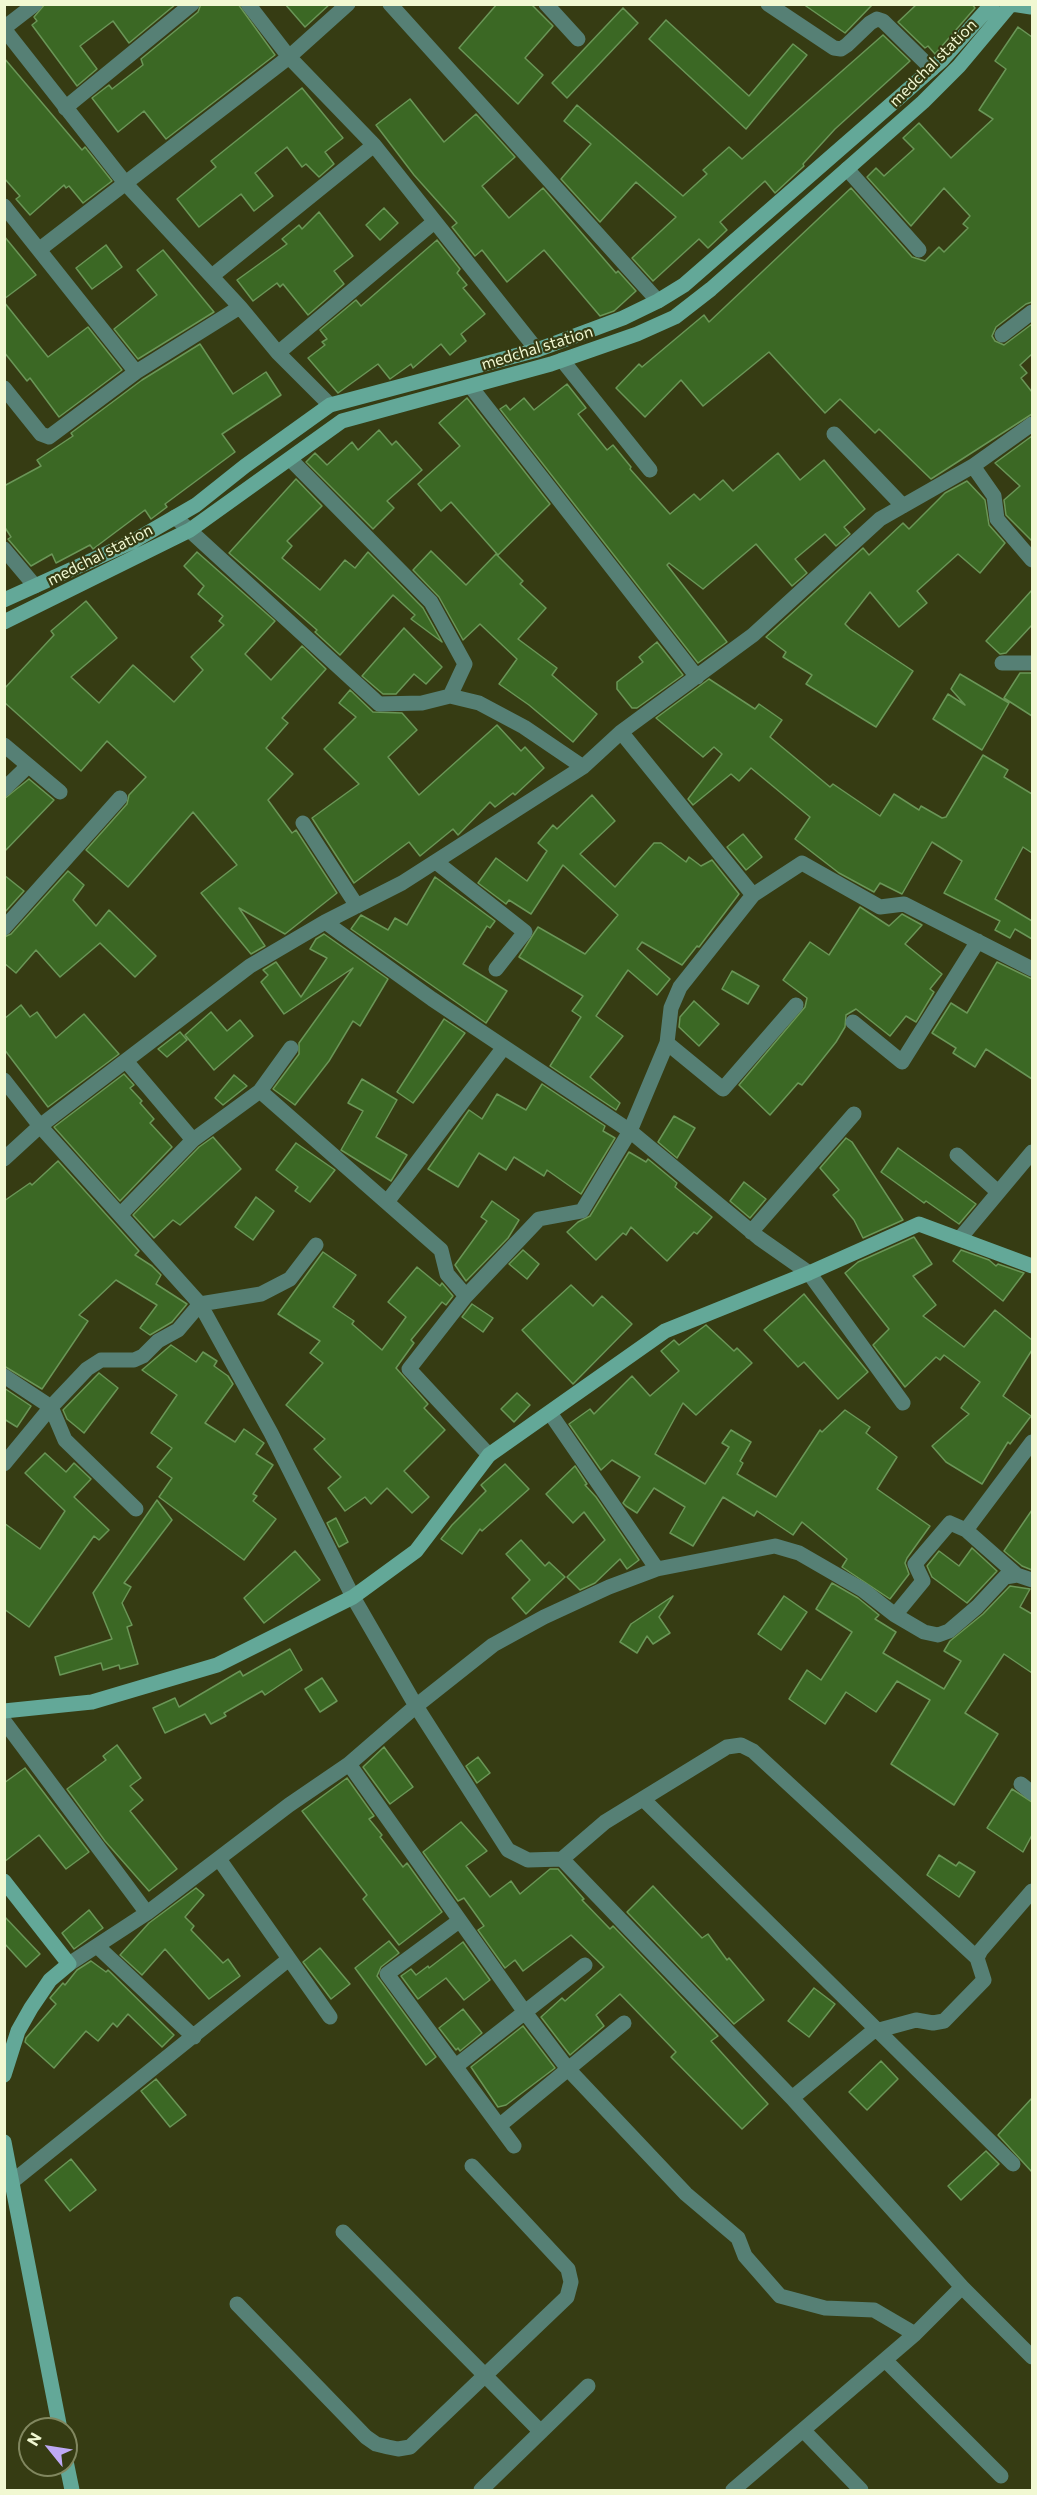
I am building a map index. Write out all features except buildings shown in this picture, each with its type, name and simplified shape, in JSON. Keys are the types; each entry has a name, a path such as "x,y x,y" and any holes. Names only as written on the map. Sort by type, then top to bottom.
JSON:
{"street":[{"path":"35,4 4,28 126,184 240,307 278,353 330,405"},
{"path":"65,108 192,4"},
{"path":"248,4 289,57 374,145 537,350"},
{"path":"40,249 289,57 348,4"},
{"path":"390,4 658,301"},
{"path":"546,4 578,39"},
{"path":"768,4 834,48 841,49 847,45 877,19 883,21 932,69"},
{"name":"medchal station","path":"4,600 132,542 176,517 196,505 245,466 330,405 537,350 623,318 658,301 684,285 932,69 992,4"},
{"path":"1012,4 1031,6"},
{"name":"medchal station","path":"4,622 190,530 342,422 562,360 637,334 675,317 711,289 923,102 959,66 1012,4"},
{"path":"212,276 374,145"},
{"path":"847,168 920,250"},
{"path":"4,206 136,372"},
{"path":"278,353 434,222"},
{"path":"4,388 41,434 49,437 136,372 240,307"},
{"path":"1002,335 1032,312"},
{"path":"562,360 650,470"},
{"path":"471,387 697,676"},
{"path":"4,1159 40,1126 250,966 436,862 583,767 621,732 753,635 880,519 973,466 1032,424"},
{"path":"834,434 903,506"},
{"path":"290,459 431,602 465,664 450,696"},
{"path":"973,466 994,496 997,519 1032,560"},
{"path":"176,517 379,704 422,703 450,696 479,703 524,727 583,767"},
{"path":"4,549 35,586"},
{"path":"1002,663 1032,663"},
{"path":"621,732 753,895"},
{"path":"4,745 60,792"},
{"path":"4,789 28,766"},
{"path":"4,928 120,798"},
{"path":"303,824 357,906"},
{"path":"436,862 525,932 496,969"},
{"path":"489,1455 409,1369 466,1296 539,1219 582,1211 630,1131 667,1043 671,1008 680,987 753,895 802,863 880,907 904,904 1032,969"},
{"path":"326,922 504,1047 630,1131 751,1232 809,1273 903,1403"},
{"path":"853,1022 902,1062 978,941"},
{"path":"667,1043 723,1089 796,1005"},
{"path":"387,1202 504,1047"},
{"path":"120,1215 193,1140 260,1091 291,1048"},
{"path":"126,1061 193,1140"},
{"path":"4,1080 40,1126 200,1304 271,1433 353,1597 416,1706 508,1850 528,1860 562,1859 605,1822 727,1747 741,1745 753,1751 977,1958 984,1980 944,2020 933,2023 916,2020 872,2032 792,2098"},
{"path":"260,1091 441,1250 447,1274 466,1296"},
{"path":"751,1232 854,1114"},
{"path":"961,1237 1032,1152"},
{"path":"957,1155 998,1192"},
{"path":"4,1711 92,1702 217,1665 353,1597 416,1551 489,1455 665,1331 809,1273 919,1224 961,1237 1032,1266"},
{"path":"4,1464 51,1407 87,1369 101,1360 134,1360 143,1356 158,1341 178,1330 200,1304 261,1294 290,1279 316,1245"},
{"path":"4,1376 51,1407 65,1440 136,1509"},
{"path":"550,1413 657,1569"},
{"path":"966,1530 1032,1442"},
{"path":"895,1615 923,1581 915,1564 951,1522 966,1530 1017,1575 1032,1580"},
{"path":"4,2075 18,2031 50,1980 69,1964 147,1913 349,1764 416,1706 493,1646 544,1617 609,1587 657,1569 775,1546 798,1552 863,1590 895,1615 924,1632 938,1635 949,1631 1005,1577 1017,1575"},
{"path":"4,1721 147,1913"},
{"path":"349,1764 459,1921 568,2069 686,2194 738,2238 750,2264 780,2296 825,2308 874,2310 915,2334"},
{"path":"643,1798 1013,2164"},
{"path":"219,1859 330,2017"},
{"path":"562,1859 792,2098 962,2287 1032,2357"},
{"path":"4,1881 69,1964"},
{"path":"977,1958 1032,1891"},
{"path":"459,1921 387,1974 514,2146"},
{"path":"98,1947 194,2037"},
{"path":"13,2181 289,1959"},
{"path":"456,2066 585,1965"},
{"path":"500,2126 624,2023"},
{"path":"4,2142 58,2417"},
{"path":"237,2304 376,2444 398,2449 410,2447 567,2297 571,2282 568,2269 472,2166"},
{"path":"343,2232 541,2432"},
{"path":"732,2490 915,2334 962,2287"},
{"path":"885,2360 1001,2476"},
{"path":"481,2490 588,2386"},
{"path":"802,2430 861,2490"}]}
